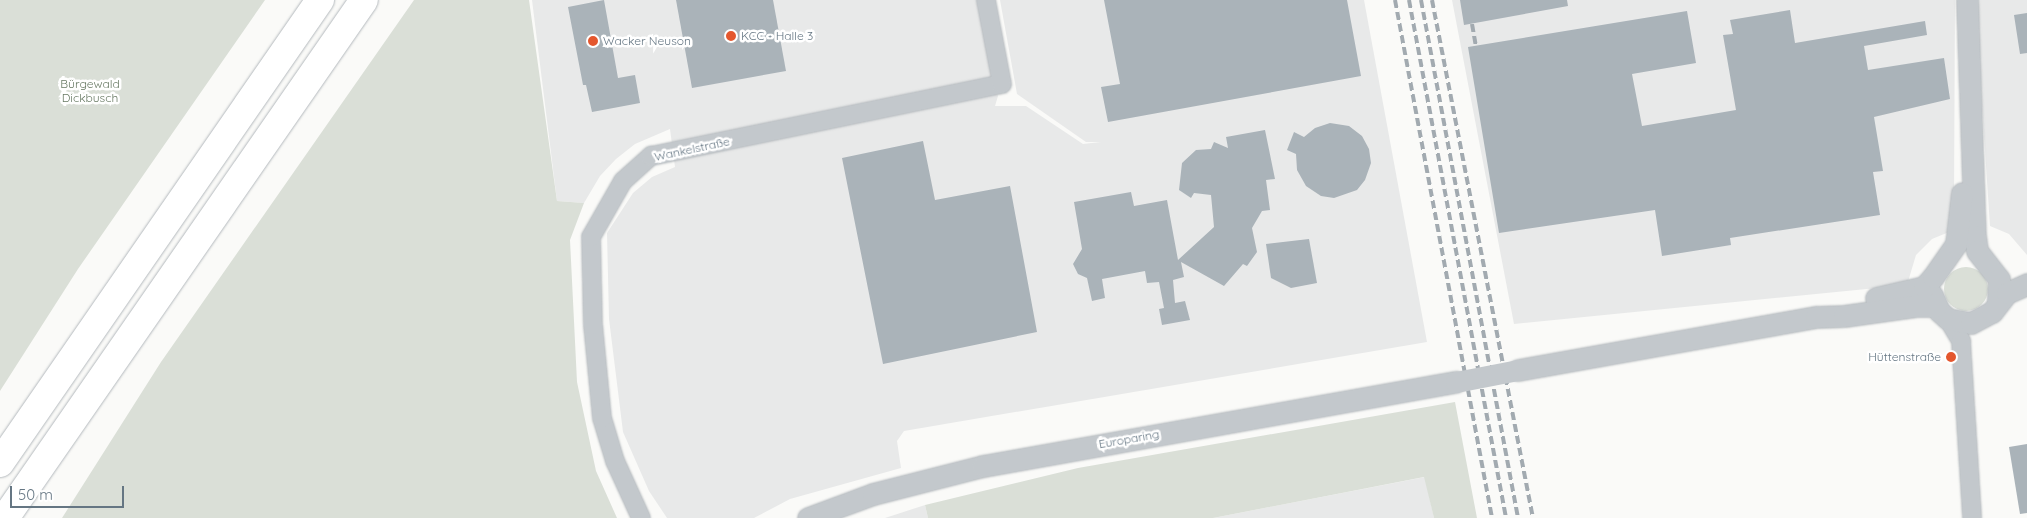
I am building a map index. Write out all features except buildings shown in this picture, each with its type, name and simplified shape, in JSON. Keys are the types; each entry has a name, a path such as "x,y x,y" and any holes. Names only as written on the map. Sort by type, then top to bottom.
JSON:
{"highway":[{"path":"0,463 320,0"},
{"path":"6,518 364,0"}],"street":[{"name":"Wankelstraße","path":"641,518 615,461 602,418 593,325 591,237 623,181 651,156 1002,84 986,0"},
{"path":"1816,316 1841,306 1918,289 1934,277 1966,236 1970,144 1967,0"},
{"path":"1966,236 1990,266 2000,290 1998,302"},
{"path":"1946,261 1967,255 2011,273 2027,271"},
{"path":"1934,277 1931,289 1942,313 1961,341 1972,518"},
{"path":"1967,431 1972,341 1980,321 1992,312 2007,293 2027,284"},
{"path":"1816,316 1844,316 1915,306 1942,313 1959,323 1980,321"},
{"name":"Europaring","path":"808,518 873,494 983,466 1816,316"}],"shaded area":[{"path":"532,0 979,0 998,96 995,106 1026,106 1083,144 1101,142 1086,142 1017,94 1000,0 1364,0 1427,342 904,431 897,441 901,468 790,499 754,518 667,518 649,491 623,432 609,319 607,233 633,193 652,177 675,167 670,129 635,144 616,159 600,176 584,203 557,201"},
{"path":"1452,0 1955,0 1954,198 1949,232 1932,239 1916,255 1907,285 1514,324"},
{"path":"1975,0 2027,0 2027,255 2009,234 1990,226"},
{"path":"1425,477 1434,518 1213,518"},
{"path":"925,505 928,518 885,518"}],"green space":[{"name":"Bürgewald Dickbusch","path":"0,0 265,0 78,269 0,391"},
{"path":"414,0 529,0 557,201 584,203 570,240 577,382 596,471 617,518 62,518 161,362"},
{"path":"1970,267 1982,273 1987,280 1987,298 1982,305 1975,310 1962,311 1954,308 1947,301 1944,285 1947,277 1954,270"},
{"path":"1455,402 1477,518 1434,518 1424,477 1213,518 928,518 925,505 1078,468"}],"railway":[{"path":"1395,0 1492,518"},
{"path":"1409,0 1506,518"},
{"path":"1421,0 1518,518"},
{"path":"1432,0 1533,518"},
{"path":"1472,24 1476,46"}],"place":[{"name":"KCC - Halle 3","path":"731,36"},
{"name":"Wacker Neuson","path":"593,41"},
{"name":"Hüttenstraße","path":"1951,357"}]}
